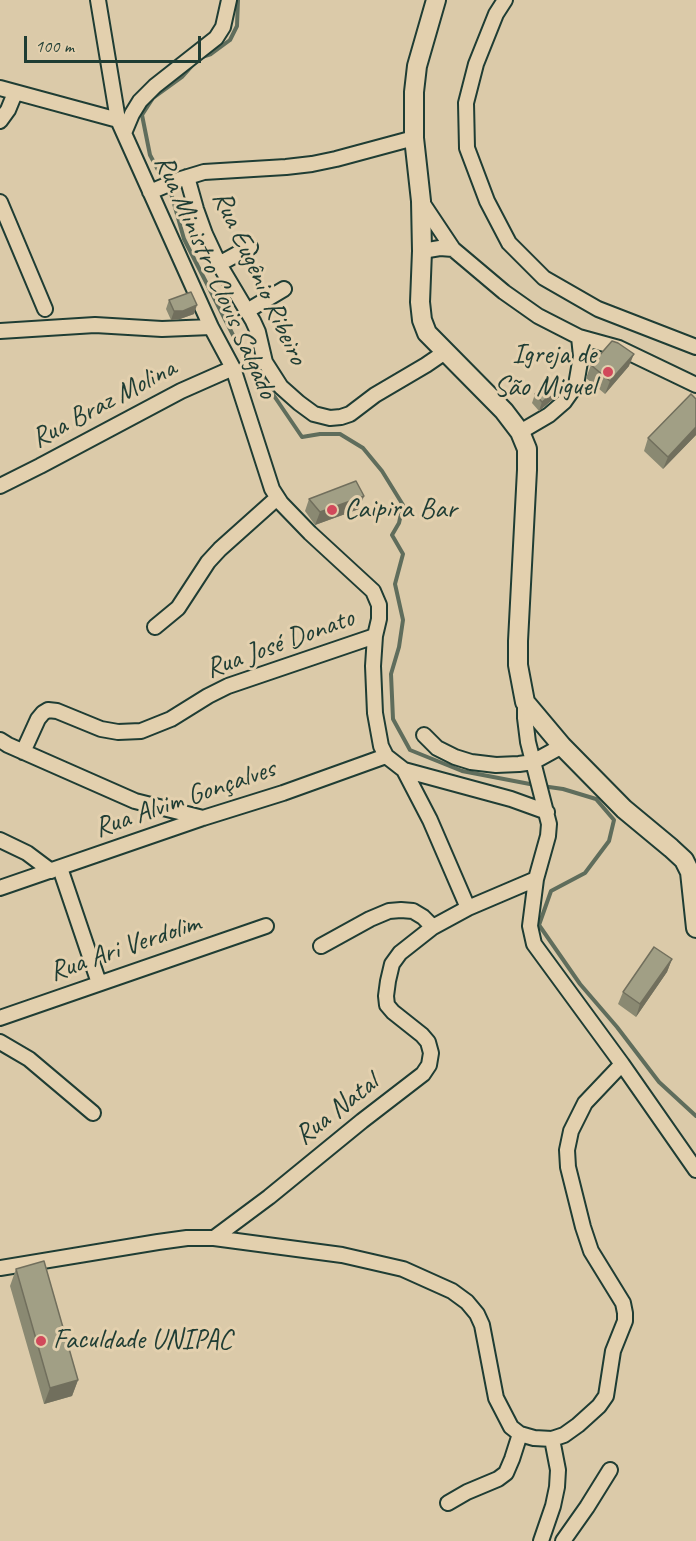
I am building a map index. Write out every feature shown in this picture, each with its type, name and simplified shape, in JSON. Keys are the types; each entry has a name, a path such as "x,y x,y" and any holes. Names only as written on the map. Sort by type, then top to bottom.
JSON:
{"main road":[{"path":"436,0 417,66 414,92 414,138 421,201 420,302 422,320 428,333 445,352 504,411 520,432 526,449 527,470 518,641 518,666 525,702 562,746 624,809 684,860 690,872 696,928"}],"street":[{"name":"Rua Ministro Clovis Salgado","path":"98,0 121,127 153,190 210,327 233,368 259,451 277,498 310,533 373,591 379,604 373,666 375,713 381,746 386,756"},
{"path":"0,88 121,127 140,101 155,86 216,38 224,27 229,0"},
{"path":"505,0 496,14 476,64 466,103 467,148 487,201 509,243 544,278 598,309 696,347"},
{"path":"0,121 8,110 15,93"},
{"path":"153,190 204,172 312,164 414,138"},
{"name":"Rua Eugênio Ribeiro","path":"184,178 219,264 258,332 265,362 281,387 299,404 314,414 330,418 350,414 375,395 445,352"},
{"path":"421,201 453,249 504,292 538,316 579,337 619,348 696,385"},
{"path":"0,202 45,309"},
{"path":"219,264 250,247"},
{"path":"422,251 440,248 453,249"},
{"path":"247,310 284,289"},
{"path":"0,332 95,326 162,329 210,327"},
{"path":"520,432 549,416 564,402 576,385 581,356 579,337"},
{"name":"Rua Braz Molina","path":"0,486 181,391 233,368"},
{"path":"155,627 178,608 208,562 220,549 277,498"},
{"name":"Rua José Donato","path":"23,752 38,719 48,710 57,711 101,729 118,732 141,731 171,719 228,686 375,636"},
{"path":"525,702 528,742 549,824 536,879 530,926 534,944 696,1170"},
{"path":"424,735 437,748 455,757 471,762 496,765 534,765 562,746"},
{"path":"0,740 135,801 203,818"},
{"path":"386,756 404,770 545,808"},
{"name":"Rua Alvim Gonçalves","path":"0,888 386,756"},
{"path":"404,770 440,841 468,908"},
{"path":"0,840 56,869 99,983"},
{"name":"Rua Natal","path":"214,1238 423,1074 429,1065 431,1053 428,1042 387,1005 386,996 392,964 400,953 433,927 468,908 536,879"},
{"path":"321,946 389,911 413,911 433,927"},
{"name":"Rua Ari Verdolim","path":"0,1018 266,926"},
{"path":"0,1042 30,1059 93,1113"},
{"path":"0,1268 158,1242 188,1238 214,1238 342,1255 403,1269 452,1291 477,1314 482,1325 496,1398 511,1427 520,1434 552,1439 564,1435 578,1425 599,1406 606,1396 613,1351 626,1313 623,1303 591,1251 568,1167 567,1150 571,1131 585,1103 622,1064"},
{"path":"448,1503 506,1473 520,1434"},
{"path":"541,1541 557,1487 558,1470 552,1439"},
{"path":"563,1541 609,1470"}],"building":[{"path":"191,292 197,305 183,311 174,311 169,300"},
{"path":"612,341 634,354 610,381 591,365"},
{"path":"553,378 561,387 542,402 535,394"},
{"path":"691,394 696,399 696,427 668,457 648,438"},
{"path":"356,481 364,496 320,512 309,499"},
{"path":"654,947 672,959 640,1004 623,992"},
{"path":"44,1261 78,1380 50,1388 16,1269"}],"waterway":[{"path":"164,181 150,155 142,115 153,98 182,77 199,58 211,54 230,40 237,26 238,0"},
{"path":"168,188 184,239 234,337 302,437 340,434 363,448 382,471 403,505 399,523 392,535 403,554 395,584 403,620 399,647 391,674 393,719 410,750 462,771 535,785"},
{"path":"542,786 563,789 596,799 614,820 609,841 585,873 551,891 539,925 580,984 617,1027 659,1082 696,1116"}],"place":[{"name":"Igreja de São Miguel","path":"608,372"},
{"name":"Caipira Bar","path":"332,510"},
{"name":"Faculdade UNIPAC","path":"41,1341"}]}
